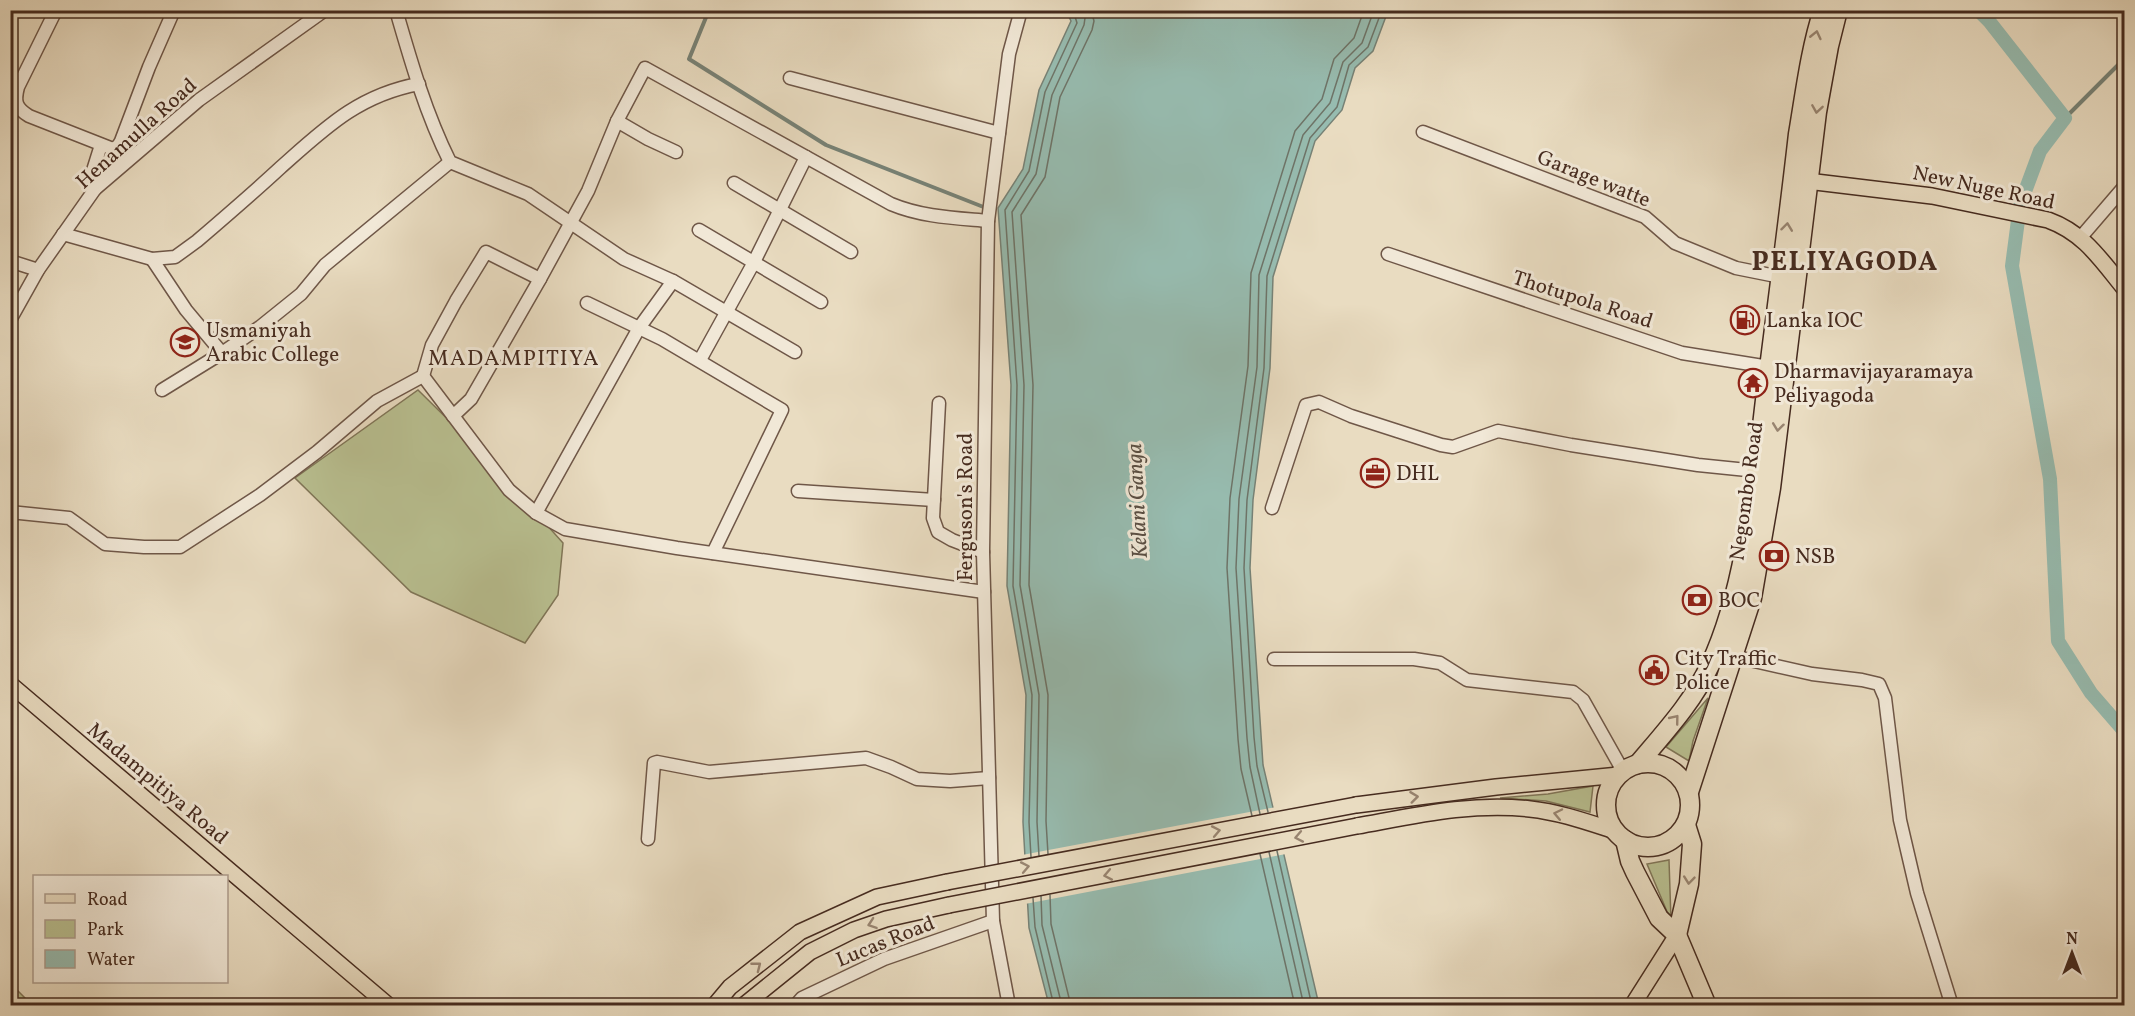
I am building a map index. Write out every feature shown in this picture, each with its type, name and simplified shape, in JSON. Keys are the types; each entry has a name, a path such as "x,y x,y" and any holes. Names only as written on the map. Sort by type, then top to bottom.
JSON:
{"highway":[{"name":"Negombo Road","path":"1689,792 1752,598 1769,498 1801,180 1807,78 1823,10"},
{"name":"Negombo Road","path":"1627,770 1687,704 1703,679 1725,628 1745,544 1757,471 1781,277 1838,10"},
{"path":"1620,835 1645,847 1659,846 1672,840 1682,831 1691,809 1689,792 1679,776 1669,768 1658,764 1627,770 1608,790 1607,814 1620,835 1630,861 1659,918 1677,935 1707,1005"},
{"path":"1677,935 1689,884 1692,844 1686,825"}],"main road":[{"name":"New Nuge Road","path":"1801,180 1932,196 2048,220 2065,226 2081,237 2124,288"},
{"name":"Madampitiya Road","path":"10,684 389,1005"},
{"path":"714,1005 730,987 800,932 877,897 1356,805 1627,770"},
{"path":"743,1005 810,952 845,934 886,919 949,905 1357,826 1465,809 1513,808 1560,815 1620,835"},
{"path":"1632,1005 1677,935"}],"street":[{"path":"56,10 18,87 16,105 29,116 113,149 122,141 149,67 174,10"},
{"name":"Henamulla Road","path":"10,320 38,270 95,189 199,100 325,10"},
{"path":"396,10 418,84 450,162 528,194 624,260 673,281 795,352"},
{"name":"Ferguson's Road","path":"1009,1005 993,921 983,552 988,221 1009,54 1021,10"},
{"path":"453,416 471,399 570,225 588,191 617,121 645,68 891,204 906,210 932,215 988,221"},
{"path":"790,78 999,134"},
{"path":"63,234 152,260 175,257 198,241 338,117 393,90 418,84"},
{"path":"617,121 676,152"},
{"name":"Garage watte","path":"1423,132 1645,217 1675,243 1736,268 1781,277"},
{"path":"95,189 90,180 100,145"},
{"path":"700,360 753,264 806,157"},
{"path":"162,390 260,327 301,294 325,265 450,162"},
{"path":"734,183 851,252"},
{"path":"2081,237 2124,187"},
{"path":"699,231 821,302"},
{"path":"10,512 69,518 105,544 180,547 260,495 317,452 377,401 423,376 432,345 486,252 540,279"},
{"name":"Thotupola Road","path":"1388,254 1682,353 1769,367"},
{"path":"152,260 186,310 222,353"},
{"path":"10,261 38,270"},
{"path":"537,513 639,328 673,281"},
{"path":"587,303 700,360 782,410 713,553"},
{"path":"423,376 509,490 537,513 565,529 984,592"},
{"path":"1272,508 1306,405 1319,402 1351,416 1447,446 1454,447 1498,431 1698,465 1757,471"},
{"path":"939,403 933,518 938,532 983,552"},
{"path":"798,491 934,500"},
{"path":"1732,656 1812,674 1879,684 1885,698 1900,820 1917,893 1952,1005"},
{"path":"1274,659 1414,659 1440,663 1467,680 1573,692 1583,700 1627,770"},
{"path":"648,839 654,763 657,762 709,772 866,758 891,766 917,779 950,781 989,778"},
{"name":"Lucas Road","path":"795,1005 802,998 884,959 993,921"}],"green space":[{"path":"418,390 485,456 563,543 558,595 525,643 411,592 295,478"},
{"path":"1708,698 1693,741 1689,761 1666,747"},
{"path":"1593,786 1590,812 1546,801 1500,798 1548,794"},
{"path":"1669,860 1671,921 1647,864"},
{"path":"11,984 32,1005 11,1005"}],"water":[{"name":"Kelani Ganga","path":"1066,11 1388,11 1373,51 1355,68 1342,110 1315,141 1273,277 1270,368 1253,500 1250,568 1263,765 1319,1005 1049,1005 1029,928 1023,822 1026,695 1007,586 1011,385 998,208 1023,169 1039,90 1071,21"}],"pier":[{"path":"1276,807 1286,854 1025,904 1022,855"}],"waterway":[{"path":"709,10 689,59 826,145 986,208"},
{"path":"1978,10 2065,118 2040,151 2020,205 2012,266 2050,479 2058,641 2091,693 2124,731"},
{"path":"2065,118 2124,59"}],"place":[{"name":"Lanka IOC","path":"1745,320"},
{"name":"Usmaniyah Arabic College","path":"185,342"},
{"name":"Dharmavijayaramaya Peliyagoda","path":"1753,383"},
{"name":"DHL","path":"1375,473"},
{"name":"NSB","path":"1774,556"},
{"name":"BOC","path":"1697,600"},
{"name":"City Traffic Police","path":"1654,670"}],"district":[{"name":"PELIYAGODA","path":"1845,261"},
{"name":"MADAMPITIYA","path":"514,357"}]}
